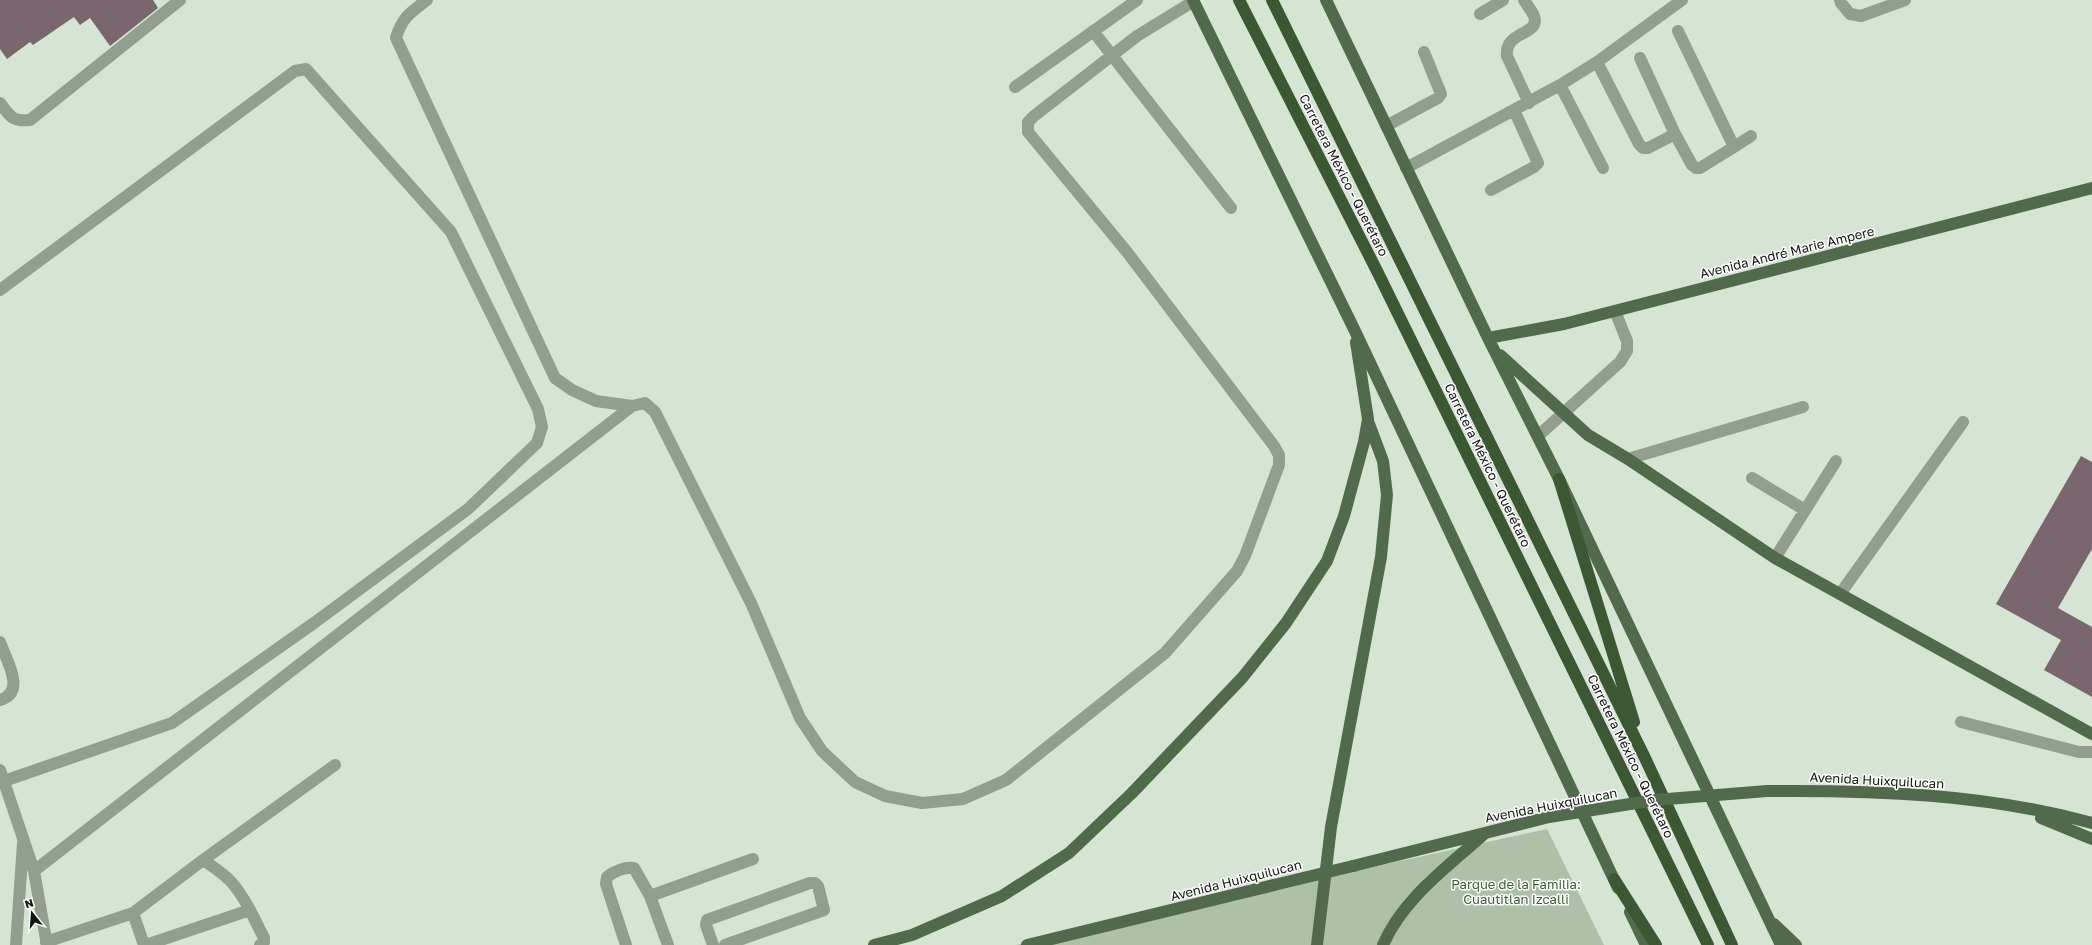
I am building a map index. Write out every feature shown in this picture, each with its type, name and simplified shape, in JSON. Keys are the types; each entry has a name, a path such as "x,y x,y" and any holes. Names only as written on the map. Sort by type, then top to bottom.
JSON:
{"highway":[{"name":"Carretera México - Querétaro","path":"1239,0 1384,286 1708,945"},
{"name":"Carretera México - Querétaro","path":"1272,0 1645,758 1732,945"},
{"path":"1559,479 1645,758"},
{"path":"1614,879 1656,945"}],"main road":[{"path":"1326,0 1488,338 1559,479 1781,945"},
{"path":"1194,1 1354,329 1646,945"},
{"name":"Avenida André Marie Ampere","path":"1488,338 1564,324 2092,188"},
{"path":"1317,945 1331,827 1381,557 1387,495 1383,460 1368,419 1354,329"},
{"path":"1494,350 1588,435 1628,459 1775,558 2092,734"},
{"path":"874,945 912,934 1002,896 1069,853 1132,793 1242,678 1286,623 1327,561 1344,516 1364,442 1368,419"},
{"name":"Avenida Huixquilucan","path":"1027,945 1549,817 1655,800 1768,792 1830,791 1888,793 1936,796 2014,806 2092,823"},
{"path":"2014,806 2092,839"},
{"path":"1383,945 1391,927 1408,904 1485,832"},
{"path":"1768,918 1796,945"}],"street":[{"path":"0,103 10,117 20,121 30,120 180,0"},
{"path":"427,0 404,19 400,24 396,38 555,378 572,390 596,401 632,406 645,403 655,412 750,602 800,718 822,751 855,782 885,796 922,803 963,799 1006,780 1165,653 1237,571 1245,556 1279,466 1279,455 1274,446 1126,252 1028,132 1028,122 1034,116 1137,36 1194,1"},
{"path":"1480,14 1503,0"},
{"path":"1524,0 1535,18 1534,24 1530,30 1508,42 1506,48 1507,56 1529,103"},
{"path":"1406,168 1560,85 1597,62 1682,0"},
{"path":"1840,0 1850,14 1861,16 1905,0"},
{"path":"1015,87 1131,2"},
{"path":"1093,31 1231,208"},
{"path":"1678,31 1734,147"},
{"path":"1386,126 1438,98 1441,94 1424,52"},
{"path":"1640,58 1675,134 1692,165 1696,168 1700,168 1751,136"},
{"path":"1597,62 1643,148 1648,148 1675,134"},
{"path":"0,290 295,71 306,69 451,232 538,408 542,427 536,443 468,509 314,623 172,723 2,775 34,871 46,943 133,913 334,765"},
{"path":"1560,85 1603,168"},
{"path":"1491,190 1534,167 1538,163 1514,110"},
{"path":"1538,436 1620,362 1627,351 1627,341 1615,311"},
{"path":"34,871 632,406"},
{"path":"1628,459 1803,407"},
{"path":"1840,594 1963,422"},
{"path":"1775,558 1836,461"},
{"path":"1752,478 1805,510"},
{"path":"0,642 14,682 13,691 6,698 0,700"},
{"path":"1961,722 2079,752 2092,752"},
{"path":"16,945 23,838"},
{"path":"650,896 753,859"},
{"path":"203,860 224,874 237,887 264,938 264,942 260,945"},
{"path":"626,945 606,884 607,877 611,873 628,868 634,868 650,896 668,945"},
{"path":"714,945 706,925 706,920 810,883 815,883 818,886 824,910 724,945"},
{"path":"133,913 145,945 172,941 250,910"}],"green space":[{"name":"Parque de la Familia: Cuautitlan Izcalli","path":"1547,829 1604,945 1016,945"}],"building":[{"path":"0,0 153,0 158,8 110,46 90,18 80,25 74,17 33,45 30,42 7,59 0,49"},
{"path":"2081,456 2092,462 2092,549 2058,608 2092,627 2092,697 2044,670 2061,640 1996,604"}]}
